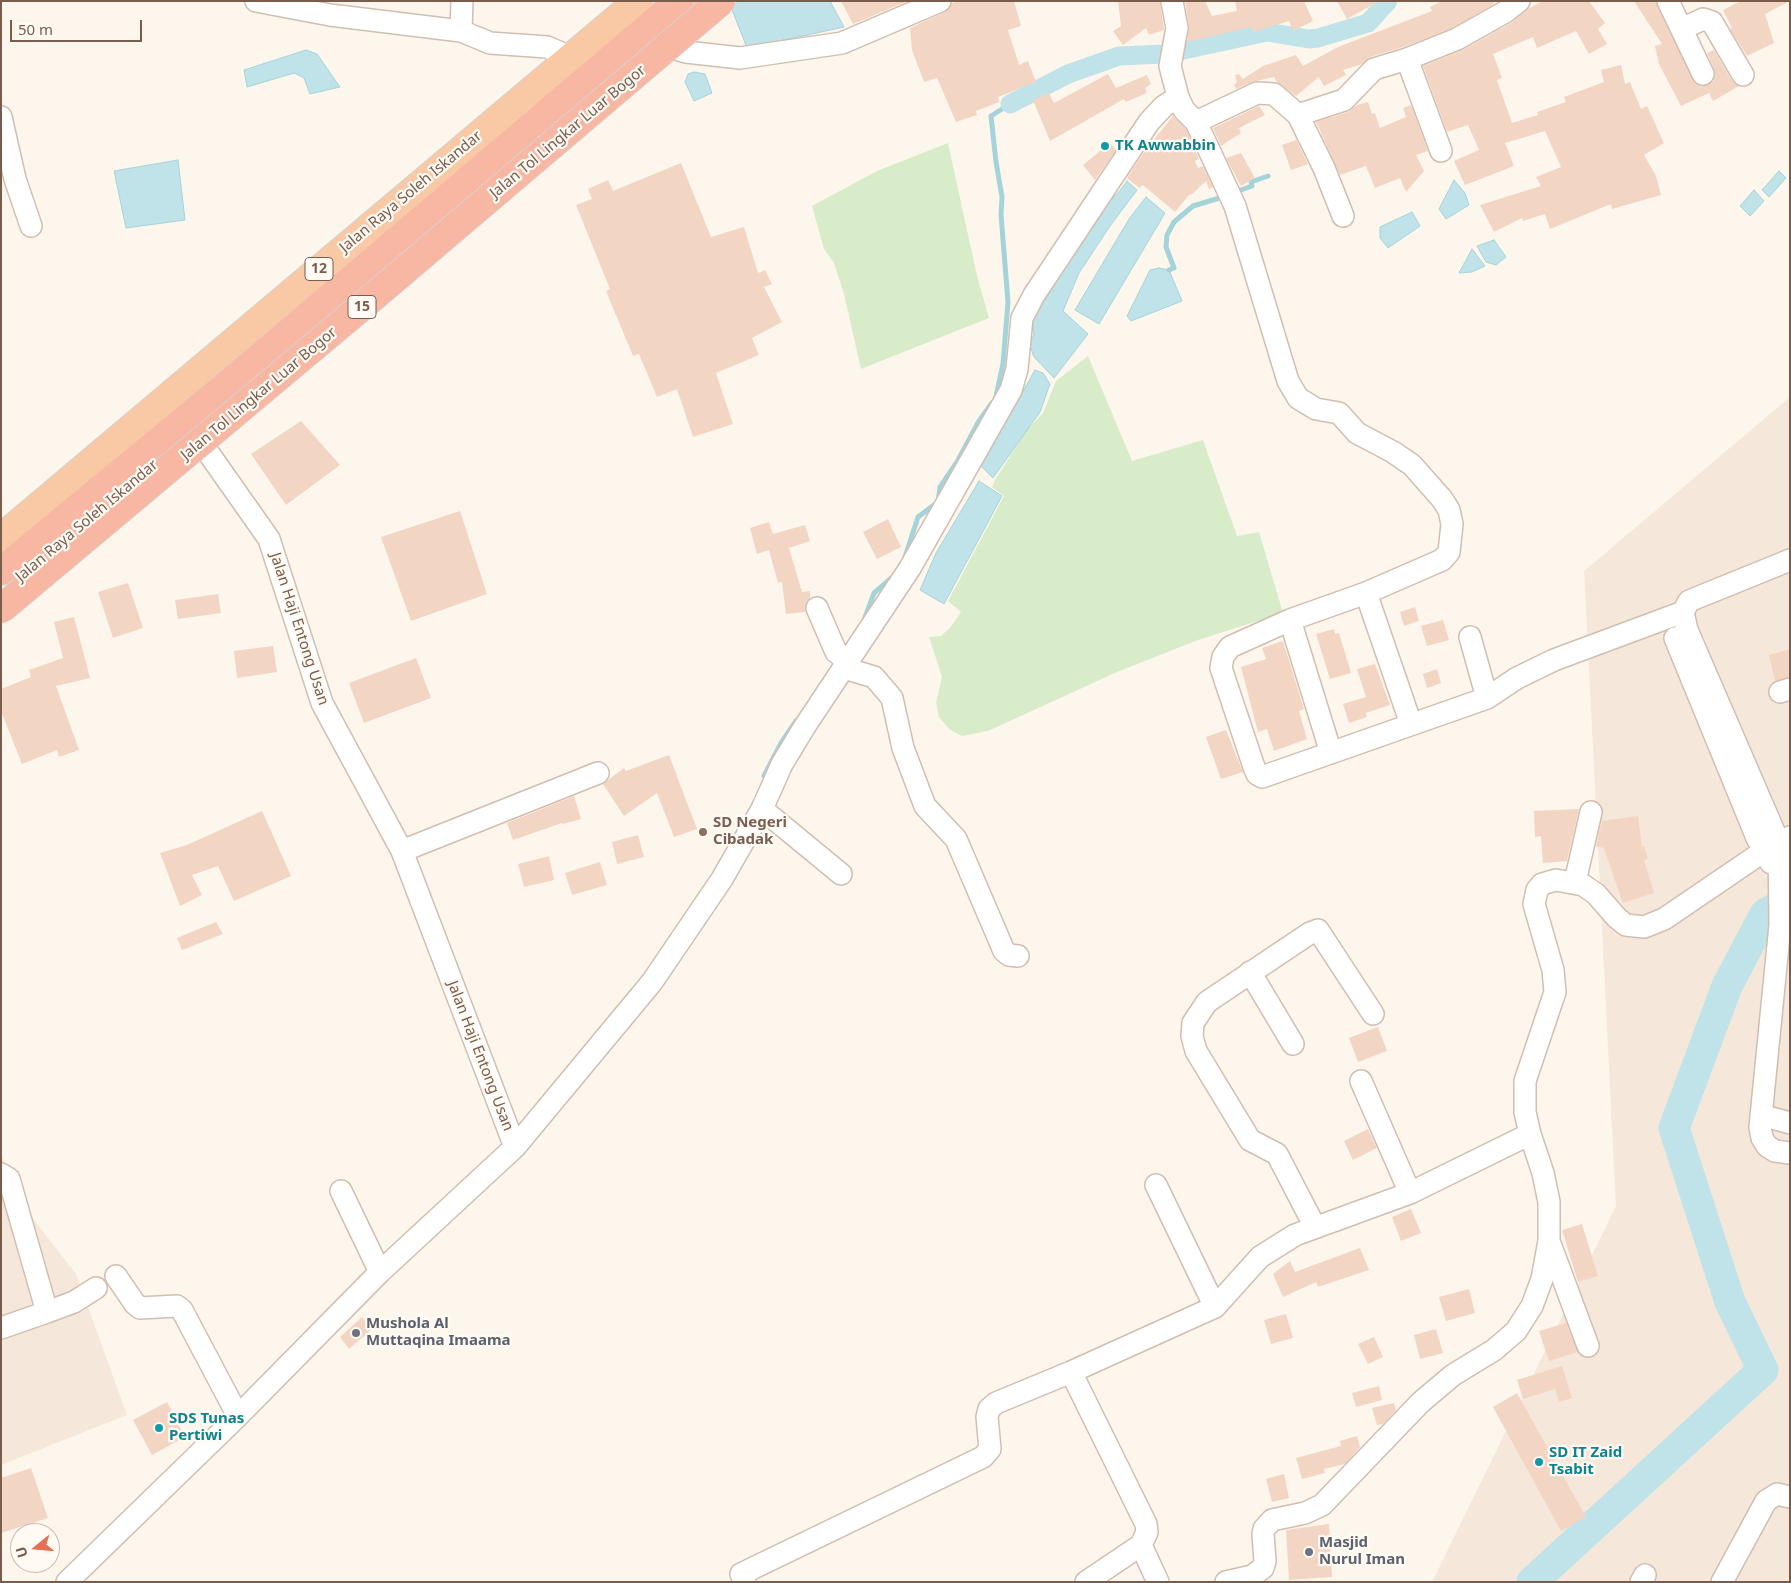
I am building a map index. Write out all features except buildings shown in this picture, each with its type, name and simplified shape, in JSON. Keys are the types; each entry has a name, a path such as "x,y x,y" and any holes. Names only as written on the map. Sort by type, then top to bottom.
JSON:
{"highway":[{"name":"Jalan Raya Soleh Iskandar","path":"1,538 638,1"},
{"name":"Jalan Tol Lingkar Luar Bogor","path":"1,571 228,384 679,1"},
{"name":"Jalan Raya Soleh Iskandar","path":"1,594 509,165 699,1"},
{"name":"Jalan Tol Lingkar Luar Bogor","path":"1,609 353,315 721,1"}],"street":[{"path":"256,1 330,8 461,31 490,44 547,47 570,57"},
{"path":"461,31 462,1"},
{"path":"651,41 686,52 740,58 842,43 940,1"},
{"path":"1172,1 1176,28 1171,58 1178,97 1184,110 1196,122 1235,206 1288,381 1298,398 1316,409 1340,413 1358,433 1404,459 1442,499 1449,510 1452,524 1449,552 1442,560 1366,593 1290,620 1230,647 1223,658 1221,668 1257,774 1262,777 1271,776 1487,698 1517,678 1554,660 1676,614 1689,601 1790,560"},
{"path":"1668,1 1703,74"},
{"path":"1298,115 1344,100 1374,69 1407,59 1457,39 1508,5"},
{"path":"1682,29 1703,19 1712,22 1743,75"},
{"path":"1407,59 1441,151"},
{"path":"1196,122 1257,93 1274,94 1298,115 1324,168 1343,216"},
{"path":"515,1147 652,982 722,879 762,809 782,764 843,660 910,568 1011,390 1017,369 1022,318 1034,295 1149,122 1160,110 1178,97"},
{"path":"1,117 15,179 31,226"},
{"name":"Jalan Haji Entong Usan","path":"67,1582 238,1416 380,1272 515,1147 402,851 322,703 269,539 194,431"},
{"path":"1790,548 1684,592 1672,605 1676,614 1673,634 1778,844 1780,925 1761,1132 1767,1146 1775,1151 1790,1153"},
{"path":"1366,593 1411,724"},
{"path":"817,608 843,660 874,677 892,698 904,748 925,806 956,839 1004,951 1009,955 1018,956"},
{"path":"1290,620 1331,753"},
{"path":"1470,637 1487,698"},
{"path":"402,851 598,773"},
{"path":"762,809 841,874"},
{"path":"1575,882 1591,812"},
{"path":"1226,1582 1252,1576 1263,1568 1266,1561 1263,1534 1264,1529 1272,1520 1305,1512 1322,1505 1421,1402 1453,1375 1494,1350 1516,1331 1532,1306 1542,1279 1549,1241 1549,1202 1544,1173 1530,1134 1525,1112 1526,1081 1555,992 1553,970 1534,904 1537,890 1550,881 1575,882 1596,894 1617,918 1626,925 1644,927 1664,919 1778,844"},
{"path":"1314,1228 1276,1154 1250,1140 1196,1051 1192,1036 1193,1023 1207,1002 1310,933 1318,930 1373,1014"},
{"path":"1250,972 1293,1044"},
{"path":"1361,1081 1410,1193"},
{"path":"1762,1115 1790,1124"},
{"path":"745,1582 741,1574 983,1457 990,1449 987,1417 989,1409 996,1403 1071,1372 1215,1307 1260,1257 1288,1239 1410,1193 1530,1134"},
{"path":"1,1174 6,1175 9,1179 47,1312"},
{"path":"1156,1184 1215,1307"},
{"path":"341,1191 380,1272"},
{"path":"1549,1241 1588,1346"},
{"path":"116,1276 135,1304 140,1308 172,1306 182,1310 238,1416"},
{"path":"1,1328 74,1302 96,1288"},
{"path":"1071,1372 1146,1524 1145,1539 1141,1545 1086,1582"},
{"path":"1722,1582 1766,1501 1777,1494 1790,1498"},
{"path":"1141,1545 1158,1582"}],"shaded area":[{"path":"1790,397 1790,1582 1432,1582 1616,1206 1584,571"},
{"path":"1,1154 20,1202 76,1274 127,1415 1,1465"}],"green space":[{"path":"948,143 977,276 989,318 861,369 844,294 834,263 824,249 812,206 877,171"},
{"path":"1088,356 1132,461 1203,440 1237,536 1259,532 1283,613 1198,640 1117,672 988,731 962,736 949,729 939,717 936,703 942,677 929,637 941,636 950,628 961,612 948,601 1004,496 992,487 995,480 1026,431 1043,413 1056,381"}],"water":[{"path":"739,1 830,1 844,27 747,48 731,7"},
{"path":"306,50 317,54 340,87 310,94 304,78 294,73 247,87 244,70"},
{"path":"694,72 705,74 712,93 694,101 685,82 688,74"},
{"path":"178,160 185,220 126,228 114,171"},
{"path":"1779,171 1786,178 1769,197 1762,190"},
{"path":"1454,180 1465,193 1469,205 1446,219 1439,209"},
{"path":"1127,181 1137,190 1110,226 1079,273 1063,311 1088,334 1054,378 1034,357 1029,343 1034,335 1032,318 1100,210 1119,192"},
{"path":"1754,190 1764,201 1750,216 1740,206"},
{"path":"1146,197 1165,213 1099,324 1075,310 1129,219"},
{"path":"1412,212 1420,226 1388,248 1380,238 1380,227"},
{"path":"1494,240 1506,257 1496,265 1486,262 1477,246"},
{"path":"1472,249 1485,266 1472,272 1459,273"},
{"path":"1159,268 1169,270 1182,301 1131,321 1127,316 1150,270"},
{"path":"1035,370 1043,373 1050,384 1040,412 993,478 981,466"},
{"path":"979,481 1002,496 944,604 920,590 936,553"}],"waterway":[{"path":"1010,104 1068,74 1119,56 1165,54 1267,32 1309,39 1318,38 1368,23 1388,1"},
{"path":"996,396 1003,364 1008,302 1001,215 1002,197 991,116 1010,104"},
{"path":"1238,191 1252,186 1251,182 1268,176"},
{"path":"1169,270 1174,268 1166,247 1167,235 1174,222 1193,206 1226,196"},
{"path":"905,557 918,517 938,502 940,487 957,462 979,421 992,403"},
{"path":"864,620 874,593 895,575"},
{"path":"764,776 781,743 796,721"},
{"path":"1532,1582 1763,1370 1730,1302 1674,1128 1727,986 1765,914 1790,900"}],"place":[{"name":"TK Awwabbin","path":"1105,146"},
{"name":"SD Negeri Cibadak","path":"703,832"},
{"name":"Mushola Al Muttaqina Imaama","path":"356,1333"},
{"name":"SDS Tunas Pertiwi","path":"159,1428"},
{"name":"SD IT Zaid Tsabit","path":"1539,1462"},
{"name":"Masjid Nurul Iman","path":"1309,1552"}]}
